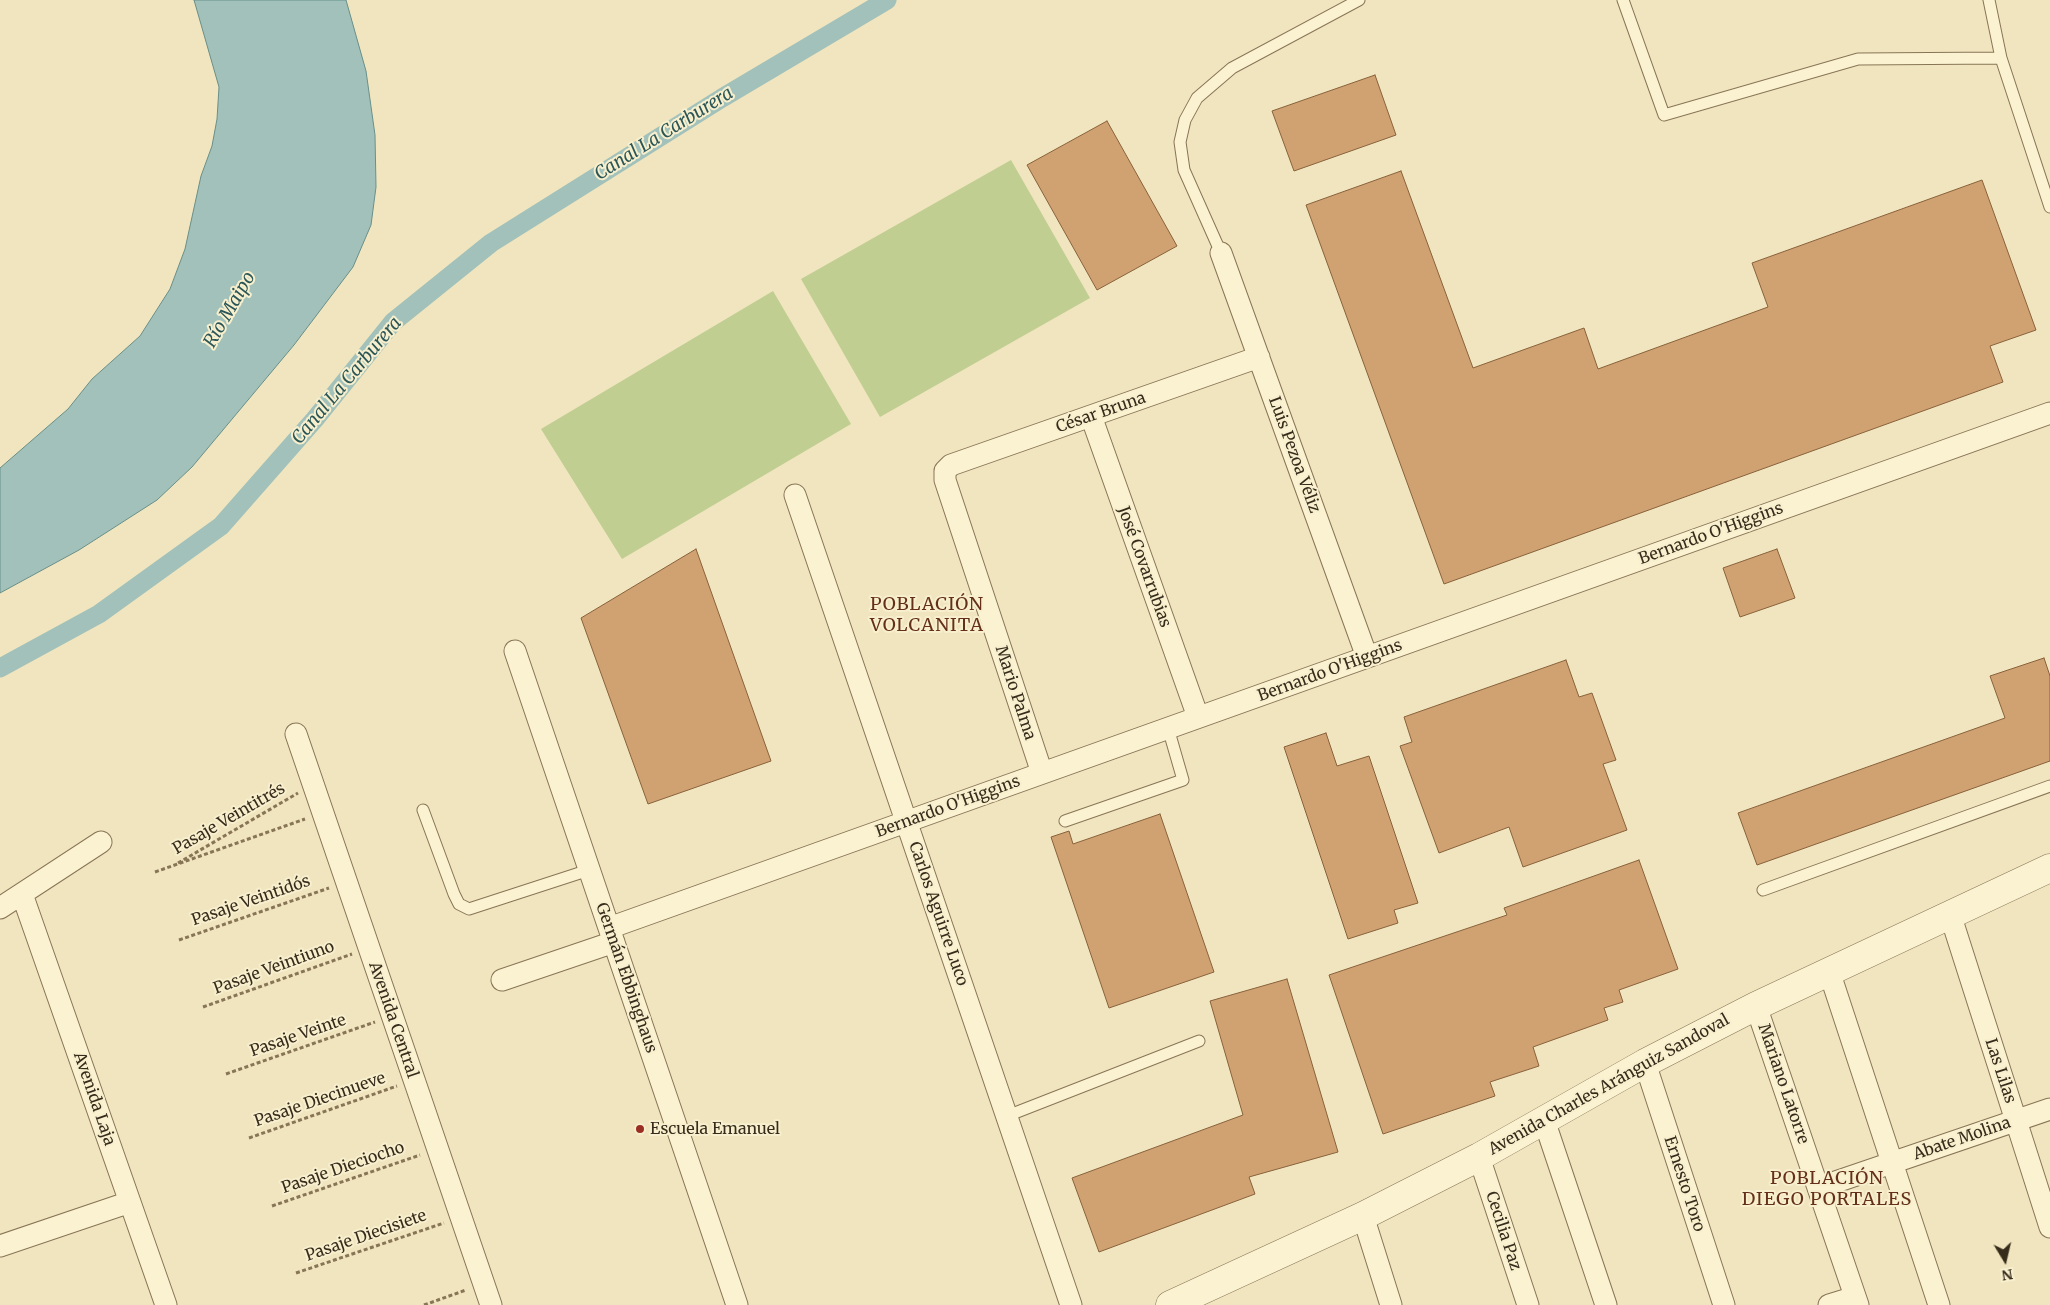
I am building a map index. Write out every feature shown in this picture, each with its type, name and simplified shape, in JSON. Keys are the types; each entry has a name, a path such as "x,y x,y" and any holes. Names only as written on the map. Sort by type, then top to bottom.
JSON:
{"street":[{"name":"Luis Pezoa Véliz","path":"1221,252 1367,657"},
{"name":"César Bruna","path":"945,471 952,465 1259,357"},
{"name":"Bernardo O'Higgins","path":"502,980 611,935 907,822 2050,413"},
{"name":"José Covarrubias","path":"1091,416 1198,718"},
{"name":"Mario Palma","path":"945,471 945,480 1042,774"},
{"name":"Carlos Aguirre Luco","path":"795,495 1071,1305"},
{"name":"Germán Ebbinghaus","path":"515,651 737,1305"},
{"name":"Avenida Central","path":"296,734 491,1305"},
{"path":"0,908 101,842"},
{"name":"Avenida Charles Aránguiz Sandoval","path":"1170,1305 1363,1216 1479,1156 1645,1063 1756,1006 2050,868"},
{"name":"Avenida Laja","path":"22,894 166,1305"},
{"name":"Las Lilas","path":"1950,914 2050,1227"},
{"path":"1829,971 1939,1305"},
{"name":"Mariano Latorre","path":"1756,1006 1857,1301"},
{"name":"Ernesto Toro","path":"1645,1063 1724,1305"},
{"name":"Abate Molina","path":"1818,1188 2050,1109"},
{"path":"1544,1120 1606,1305"},
{"name":"Cecilia Paz","path":"1479,1156 1528,1305"},
{"path":"0,1246 130,1202"},
{"path":"1363,1216 1391,1305"},
{"path":"1829,1305 1857,1301"}],"lane":[{"path":"1221,252 1184,170 1180,142 1185,120 1197,98 1232,68 1359,0"},
{"path":"1624,0 1664,115 1858,59 2001,58"},
{"path":"1989,0 2001,58 2050,207"},
{"path":"1065,822 1182,780 1168,728"},
{"path":"1763,890 2050,786"},
{"path":"423,810 454,894 459,904 469,908 589,870"},
{"path":"1007,1116 1200,1041"}],"path":[{"name":"Pasaje Veintitrés","path":"170,867 300,792"},
{"name":"Pasaje Veintitrés","path":"155,872 308,818"},
{"name":"Pasaje Veintidós","path":"179,940 332,887"},
{"name":"Pasaje Veintiuno","path":"203,1007 354,953"},
{"name":"Pasaje Veinte","path":"226,1074 378,1021"},
{"name":"Pasaje Diecinueve","path":"249,1138 400,1086"},
{"name":"Pasaje Dieciocho","path":"272,1206 423,1154"},
{"name":"Pasaje Diecisiete","path":"296,1273 444,1222"},
{"path":"424,1305 469,1289"}],"green space":[{"path":"1011,160 1090,298 880,417 801,279"},
{"path":"773,291 851,424 622,559 541,429"}],"water":[{"name":"Río Maipo","path":"194,0 346,0 366,71 375,135 376,187 371,225 353,267 294,345 192,467 157,500 79,550 0,593 0,468 68,409 92,379 140,336 170,289 185,249 201,176 212,146 217,119 219,87"}],"building":[{"path":"1375,75 1396,135 1294,171 1272,111"},
{"path":"1107,121 1177,246 1097,290 1027,165"},
{"path":"1401,171 1473,368 1584,328 1598,369 1768,307 1752,263 1982,180 2036,330 1990,346 2003,382 1444,584 1306,205"},
{"path":"696,549 771,761 648,804 581,618"},
{"path":"1777,549 1795,598 1740,617 1723,568"},
{"path":"2044,658 2050,676 2050,761 1757,865 1738,813 2005,718 1990,676"},
{"path":"1566,660 1579,697 1592,693 1616,760 1603,764 1627,830 1523,867 1509,827 1439,853 1400,746 1412,742 1404,717"},
{"path":"1326,733 1337,766 1369,756 1418,903 1394,910 1398,923 1348,939 1284,747"},
{"path":"1160,814 1214,972 1109,1008 1051,837 1069,831 1073,844"},
{"path":"1639,860 1678,969 1619,990 1623,1002 1604,1008 1608,1020 1533,1047 1539,1066 1490,1082 1495,1096 1383,1134 1329,975 1507,915 1504,908"},
{"path":"1287,979 1338,1152 1249,1177 1255,1194 1099,1252 1072,1178 1243,1115 1210,1001"}],"waterway":[{"name":"Canal La Carburera","path":"0,668 99,614 221,526 315,419 393,322 491,243 722,98 887,0"}],"place":[{"name":"Escuela Emanuel","path":"640,1129"}],"district":[{"name":"POBLACIÓN VOLCANITA","path":"927,615"},
{"name":"POBLACIÓN DIEGO PORTALES","path":"1827,1189"}]}
